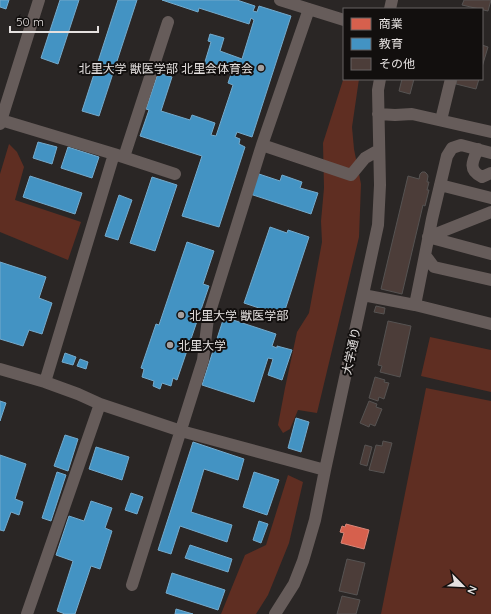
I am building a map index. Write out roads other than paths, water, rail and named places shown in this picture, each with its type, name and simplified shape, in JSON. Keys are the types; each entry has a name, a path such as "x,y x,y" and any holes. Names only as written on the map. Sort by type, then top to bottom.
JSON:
{"street":[{"path":"39,0 1,122 119,156 175,174"},
{"path":"280,0 343,20"},
{"path":"132,585 203,360 208,318 262,145 309,9"},
{"path":"45,382 119,156 168,22"},
{"name":"大学通り","path":"275,614 294,584 303,561 315,520 378,225 380,185 378,90 380,80"},
{"path":"441,120 451,80"},
{"path":"378,114 412,114 491,132"},
{"path":"262,145 351,175 365,158 379,150"},
{"path":"415,305 428,237 447,156 452,148 461,145 491,153"},
{"path":"478,149 473,161 472,169 476,174 482,177 491,174"},
{"path":"440,185 491,198"},
{"path":"428,237 491,212"},
{"path":"428,237 490,250"},
{"path":"425,255 434,267 491,280"},
{"path":"363,294 491,324"},
{"path":"0,369 45,382 100,404 181,431 325,470"},
{"path":"27,614 100,404"}],"place":[{"name":"北里大学 獣医学部 北里会体育会","path":"261,68"},
{"name":"北里大学 獣医学部","path":"181,315"},
{"name":"北里大学","path":"170,345"}]}
